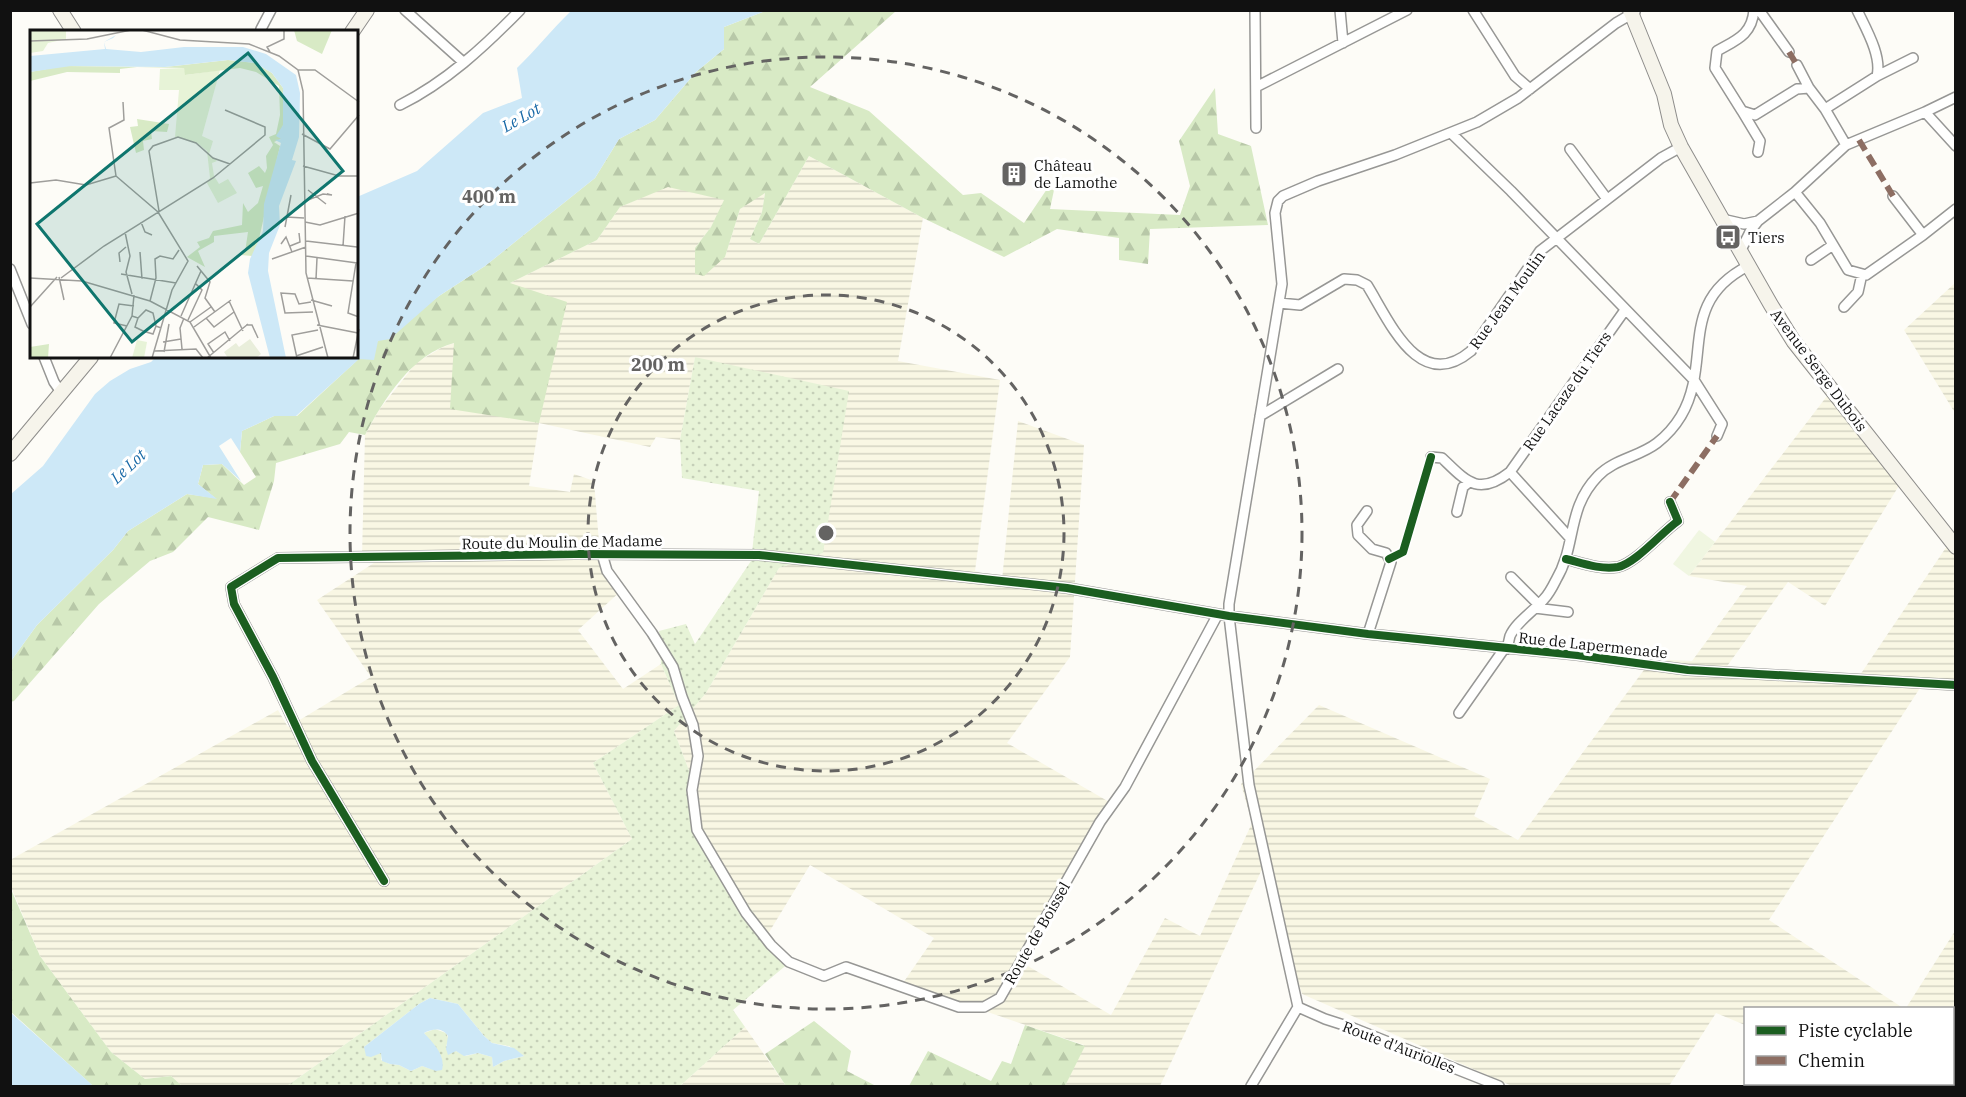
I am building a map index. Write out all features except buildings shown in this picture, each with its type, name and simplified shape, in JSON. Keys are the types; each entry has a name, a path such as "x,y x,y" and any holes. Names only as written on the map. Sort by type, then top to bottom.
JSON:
{"street":[{"path":"60,10 73,30"},
{"path":"262,30 271,10"},
{"path":"353,30 367,10"},
{"path":"405,10 463,62"},
{"path":"400,105 423,94 488,43 520,10"},
{"path":"1255,10 1256,128"},
{"path":"1340,10 1343,43"},
{"path":"1256,87 1407,10"},
{"path":"1473,10 1515,76 1530,89"},
{"path":"1757,10 1789,52"},
{"path":"1757,10 1746,34 1717,51 1715,68 1760,141 1758,152"},
{"path":"1858,11 1877,58 1879,68 1877,76"},
{"path":"1251,1086 1298,1007 1249,785 1229,616 1282,284 1275,213 1278,201 1283,195 1451,133 1500,110 1633,12"},
{"name":"Avenue Serge Dubois","path":"1633,12 1664,94 1671,125 1748,266 1794,342 1956,547"},
{"path":"1825,109 1877,76 1913,58"},
{"path":"1797,65 1846,145"},
{"path":"1742,111 1755,115 1797,89 1809,88"},
{"path":"1740,252 1758,221 1796,192 1846,145 1956,97"},
{"path":"1925,112 1956,146"},
{"path":"1451,133 1556,237 1694,380 1722,424 1717,436"},
{"name":"Rue Jean Moulin","path":"1279,303 1300,305 1344,279 1357,280 1367,285 1408,349 1417,358 1430,364 1460,359 1471,351 1540,251 1661,158 1681,147"},
{"path":"1570,149 1607,200"},
{"path":"1796,192 1820,223 1848,270 1866,275 1956,209"},
{"path":"1893,196 1923,235"},
{"path":"1722,219 1743,224 1758,221"},
{"path":"1811,260 1833,245"},
{"path":"1506,649 1511,634 1537,607 1558,578 1566,559 1576,508 1587,489 1598,475 1612,465 1656,444 1680,418 1689,400 1694,380 1699,332 1708,303 1726,280 1748,266"},
{"path":"10,269 30,319"},
{"path":"1844,307 1858,292 1862,274"},
{"name":"Rue Lacaze du Tiers","path":"1510,472 1625,310"},
{"path":"44,358 54,382 61,392"},
{"path":"10,454 90,358"},
{"path":"1260,416 1338,369"},
{"path":"1431,457 1442,458 1468,483 1485,484 1499,481 1510,472 1570,538"},
{"path":"1457,512 1463,487 1468,483"},
{"path":"1566,559 1596,567 1618,567 1633,560 1678,520 1670,502"},
{"path":"1367,511 1357,525 1358,535 1372,549 1386,553 1391,562 1368,634"},
{"name":"Route du Moulin de Madame","path":"384,881 312,761 273,677 234,604 231,587 278,558 602,554 759,555 1067,588 1229,616"},
{"name":"Route de Boissel","path":"602,554 607,571 674,667 693,725 698,756 692,790 697,830 746,913 771,945 789,962 815,974 824,976 846,967 959,1007 984,1007 1000,999 1100,822 1125,787 1218,614"},
{"path":"1511,577 1537,607 1568,612"},
{"name":"Rue de Lapermenade","path":"1229,616 1368,634 1577,655 1688,670 1956,685"},
{"name":"Rue de Lapermenade","path":"1459,714 1506,649"},
{"name":"Route d'Auriolles","path":"1298,1007 1499,1086"}],"shaded area":[{"path":"809,156 923,218 898,361 1000,380 975,571 1002,580 1018,421 1084,445 1070,657 1007,743 1111,803 1021,962 1111,1015 1165,918 1200,936 1252,823 1241,784 1319,705 1490,779 1474,816 1518,840 1652,659 1692,661 1747,586 1689,576 1827,396 1900,484 1825,606 1788,582 1725,669 1860,675 1947,546 1955,549 1955,689 1922,685 1769,920 1901,1007 1744,1007 1744,1025 1716,1013 1669,1086 1512,1086 1302,994 1264,865 1160,1086 1065,1086 1084,1045 903,983 934,938 810,865 768,934 694,825 693,781 674,731 706,693 779,568 823,553 695,357 680,440 656,437 650,447 539,423 529,486 570,492 574,474 594,481 600,555 622,590 578,630 623,689 661,664 679,705 593,763 632,839 287,1086 182,1086 171,1076 145,1079 111,1052 40,956 11,887 10,860 278,710 288,727 371,677 317,600 380,559 362,556 365,435 379,410 416,363 454,343 510,283 597,240 620,207 668,186 725,200 711,227 695,248 725,257 740,209 765,192 762,212 750,239 759,244"},
{"path":"1955,283 1955,413 1904,330"},
{"path":"1955,931 1955,1086 1896,1085 1954,1085 1954,1007 1907,1007"},
{"path":"745,1027 786,1086 680,1086"}],"green space":[{"path":"765,11 896,11 810,87 869,111 963,195 981,193 1024,223 1047,189 1054,190 1050,209 1180,215 1190,186 1179,141 1215,88 1218,134 1251,146 1268,225 1150,229 1148,264 1119,260 1119,238 1057,229 1004,257 923,218 809,156 759,244 750,239 762,212 765,193 740,209 725,257 704,276 695,274 695,248 711,227 724,200 668,187 620,207 597,240 510,283 567,302 539,423 450,409 454,343 439,349 412,367 390,393 365,435 349,432 340,444 276,463 274,481 259,530 208,517 173,552 150,561 99,604 11,702 11,661 37,625 113,550 128,531 187,494 215,498 198,484 203,465 222,464 244,485 256,477 240,452 242,431 274,416 297,416 378,341 439,296 485,266 595,178 619,139 655,120 696,72 724,49 724,27"},
{"path":"695,357 849,391 823,553 779,568 706,693 674,731 693,781 694,825 768,934 790,962 733,1010 745,1027 680,1086 287,1086 632,839 593,763 679,705 661,664 659,631 686,624 695,644 751,561 759,491 682,478 680,440","holes":["430,998 458,1004 492,1043 509,1046 524,1056 504,1061 493,1067 492,1057 478,1053 466,1056 446,1046 449,1040 446,1033 435,1029 424,1033 429,1039 431,1069 422,1066 411,1071 381,1060 382,1053 364,1047"]},
{"path":"1699,530 1715,542 1689,576 1673,564"},
{"path":"10,887 40,956 111,1052 145,1079 171,1076 182,1086 93,1086 11,1012"},
{"path":"814,1021 851,1051 847,1071 876,1086 786,1086 765,1054"},
{"path":"1025,1025 1085,1046 1065,1086 909,1086 928,1051 991,1081 1002,1061 1011,1064"}],"water":[{"name":"Le Lot","path":"571,11 765,11 724,27 724,49 696,72 655,120 619,139 595,178 485,266 439,296 390,339 378,341 374,360 359,359 296,416 274,416 242,431 240,452 231,438 219,446 241,481 222,464 203,465 198,484 217,499 187,494 128,531 113,550 37,625 11,661 11,494 43,466 95,394 110,381 130,369 151,362 155,358 358,358 358,197 417,171 483,113 522,98 517,68"},
{"path":"430,998 458,1004 492,1043 514,1048 524,1056 504,1061 493,1067 492,1057 478,1053 464,1056 456,1051 448,1055 446,1049 448,1036 443,1031 437,1030 424,1033 440,1054 442,1070 436,1071 422,1066 411,1071 382,1061 381,1053 371,1057 366,1056 364,1047"},
{"path":"10,1012 90,1083 93,1086 11,1086"}],"marked path":[{"path":"1789,52 1797,65"},
{"path":"1859,140 1893,196"},
{"path":"1670,502 1717,436"}],"cycle path":[{"path":"1389,559 1403,552 1431,457"},
{"path":"1566,559 1605,568 1618,567 1633,560 1678,521 1670,502"},
{"path":"384,881 312,761 273,677 234,604 231,587 278,558 575,554 759,555 1067,588 1229,616 1368,634 1577,655 1688,670 1956,685"}],"place":[{"name":"Château de Lamothe","path":"1014,174"},
{"name":"Tiers","path":"1728,237"}]}
